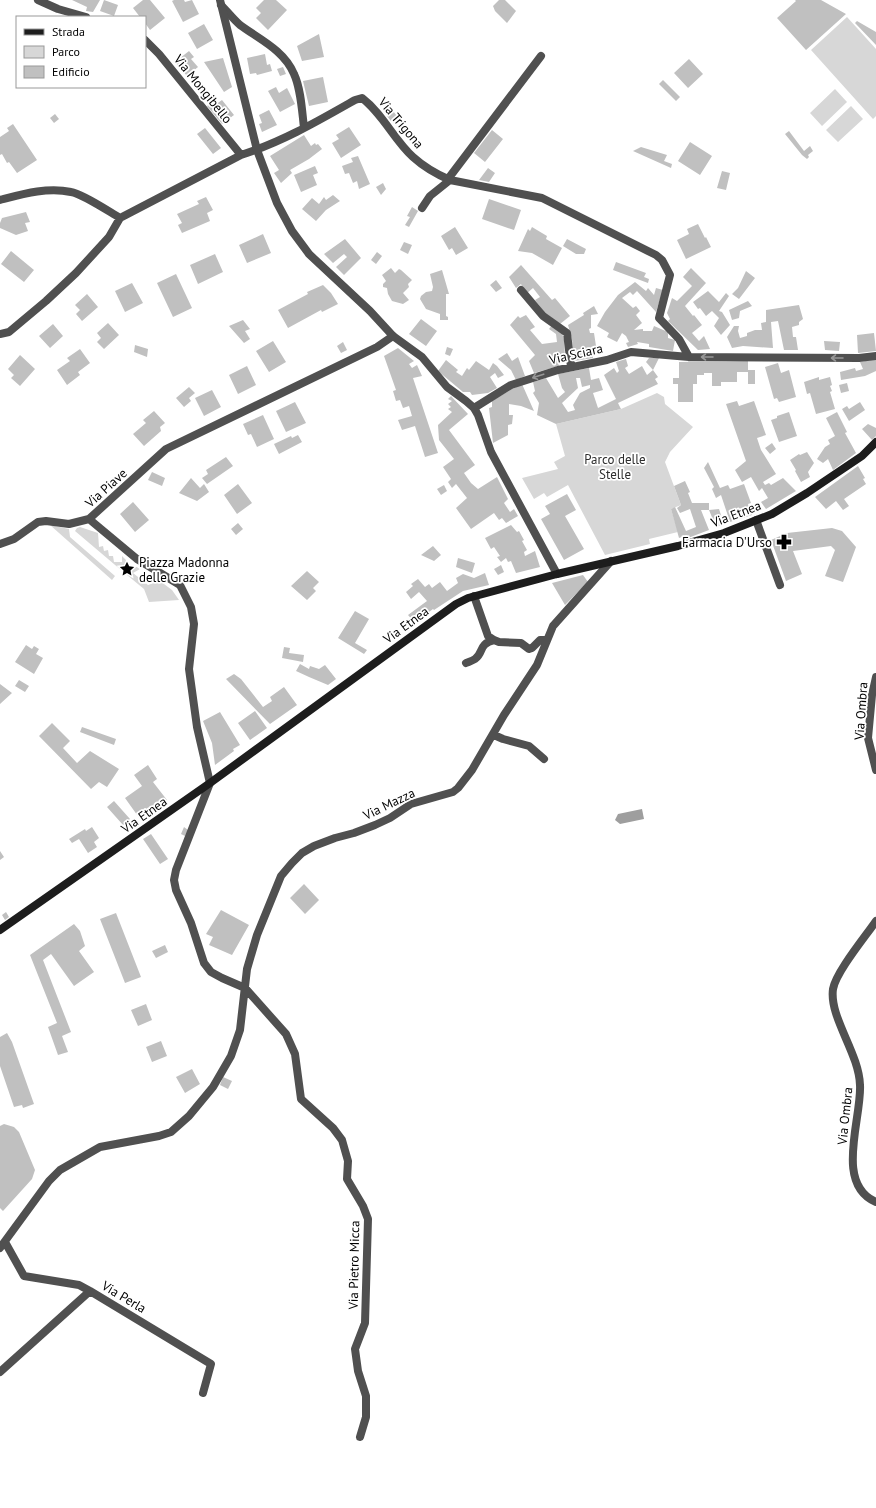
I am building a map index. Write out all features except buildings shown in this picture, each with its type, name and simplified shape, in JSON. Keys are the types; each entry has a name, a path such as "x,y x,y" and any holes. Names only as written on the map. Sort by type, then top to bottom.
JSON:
{"main road":[{"name":"Via Etnea","path":"0,930 210,783 456,604 474,596 557,574 678,546 724,533 772,514 807,493 862,456 876,442"}],"street":[{"path":"38,0 58,9 82,16"},
{"path":"220,2 238,23 273,47 287,62 294,74 304,128"},
{"path":"220,2 257,150 277,202 292,231 310,254 393,336 422,357 447,387 474,408 491,452 557,574"},
{"name":"Via Mongibello","path":"146,41 159,54 241,156"},
{"path":"422,208 430,196 449,179 541,56"},
{"name":"Via Trigona","path":"120,218 241,156 304,128 355,100 362,98 371,105 412,156 437,174 449,179 542,198 656,255 662,260 670,275 659,318 679,339 689,357"},
{"path":"0,200 26,193 51,190 72,192 120,218 109,237 76,273 9,332 0,334"},
{"path":"521,290 543,316 567,333 571,367"},
{"name":"Via Piave","path":"210,783 197,728 189,669 194,624 191,607 187,597 180,585 137,559 89,519 166,449 377,347 393,336"},
{"name":"Via Sciara","path":"474,408 511,385 558,370 607,360 631,352 689,357 859,358 876,356"},
{"path":"0,544 5,544 14,539 38,522 46,521 69,524 89,519"},
{"path":"756,520 780,585"},
{"name":"Via Mazza","path":"3,1245 49,1181 60,1170 100,1147 159,1136 171,1132 189,1116 213,1088 231,1056 240,1030 247,969 256,935 281,876 302,853 314,846 375,825 390,818 411,804 453,792 458,788 472,770 504,716 537,665 554,626 611,561"},
{"path":"474,596 488,636 494,640"},
{"path":"466,663 476,658 482,647 487,642 494,640 521,643 529,649 540,640 548,640"},
{"name":"Via Ombra","path":"876,677 872,695 868,738 876,770"},
{"path":"494,735 529,746 544,759"},
{"name":"Via Pietro Micca","path":"210,783 176,870 174,880 176,890 191,923 204,963 211,972 245,988 286,1034 295,1054 301,1099 333,1128 342,1140 348,1161 347,1179 363,1206 368,1218 365,1323 355,1349 358,1371 366,1396 366,1417 360,1437"},
{"name":"Via Ombra","path":"876,920 837,977 833,989 832,1001 858,1067 860,1085 853,1154 854,1177 857,1186 862,1193 876,1202"},
{"name":"Via Perla","path":"3,1245 24,1276 79,1285 211,1364 203,1393"},
{"path":"0,1372 90,1291"}],"green space":[{"path":"847,17 876,49 876,116 873,119 811,50"},
{"path":"835,89 847,102 822,126 810,113"},
{"path":"851,106 863,119 838,142 826,130"},
{"name":"Parco delle Stelle","path":"657,393 664,397 665,404 693,427 670,452 665,462 681,505 671,509 678,532 649,539 650,544 605,555 568,485 547,497 544,493 534,499 522,478 558,469 554,462 565,456 556,424 621,409"},
{"path":"50,525 69,529 70,537 115,576 112,580"},
{"path":"80,527 98,533 99,547 103,546 104,551 108,550 109,556 113,556 114,562 122,562 122,556 128,562 121,570 75,531"},
{"path":"135,566 140,569 133,573 148,585 160,581 172,590 179,600 149,602 144,589 127,575"}],"shaded area":[{"path":"642,809 644,819 620,824 615,820 618,814"}],"place":[{"name":"Farmacia D'Urso","path":"784,542"},
{"name":"Piazza Madonna delle Grazie","path":"127,569"}]}
